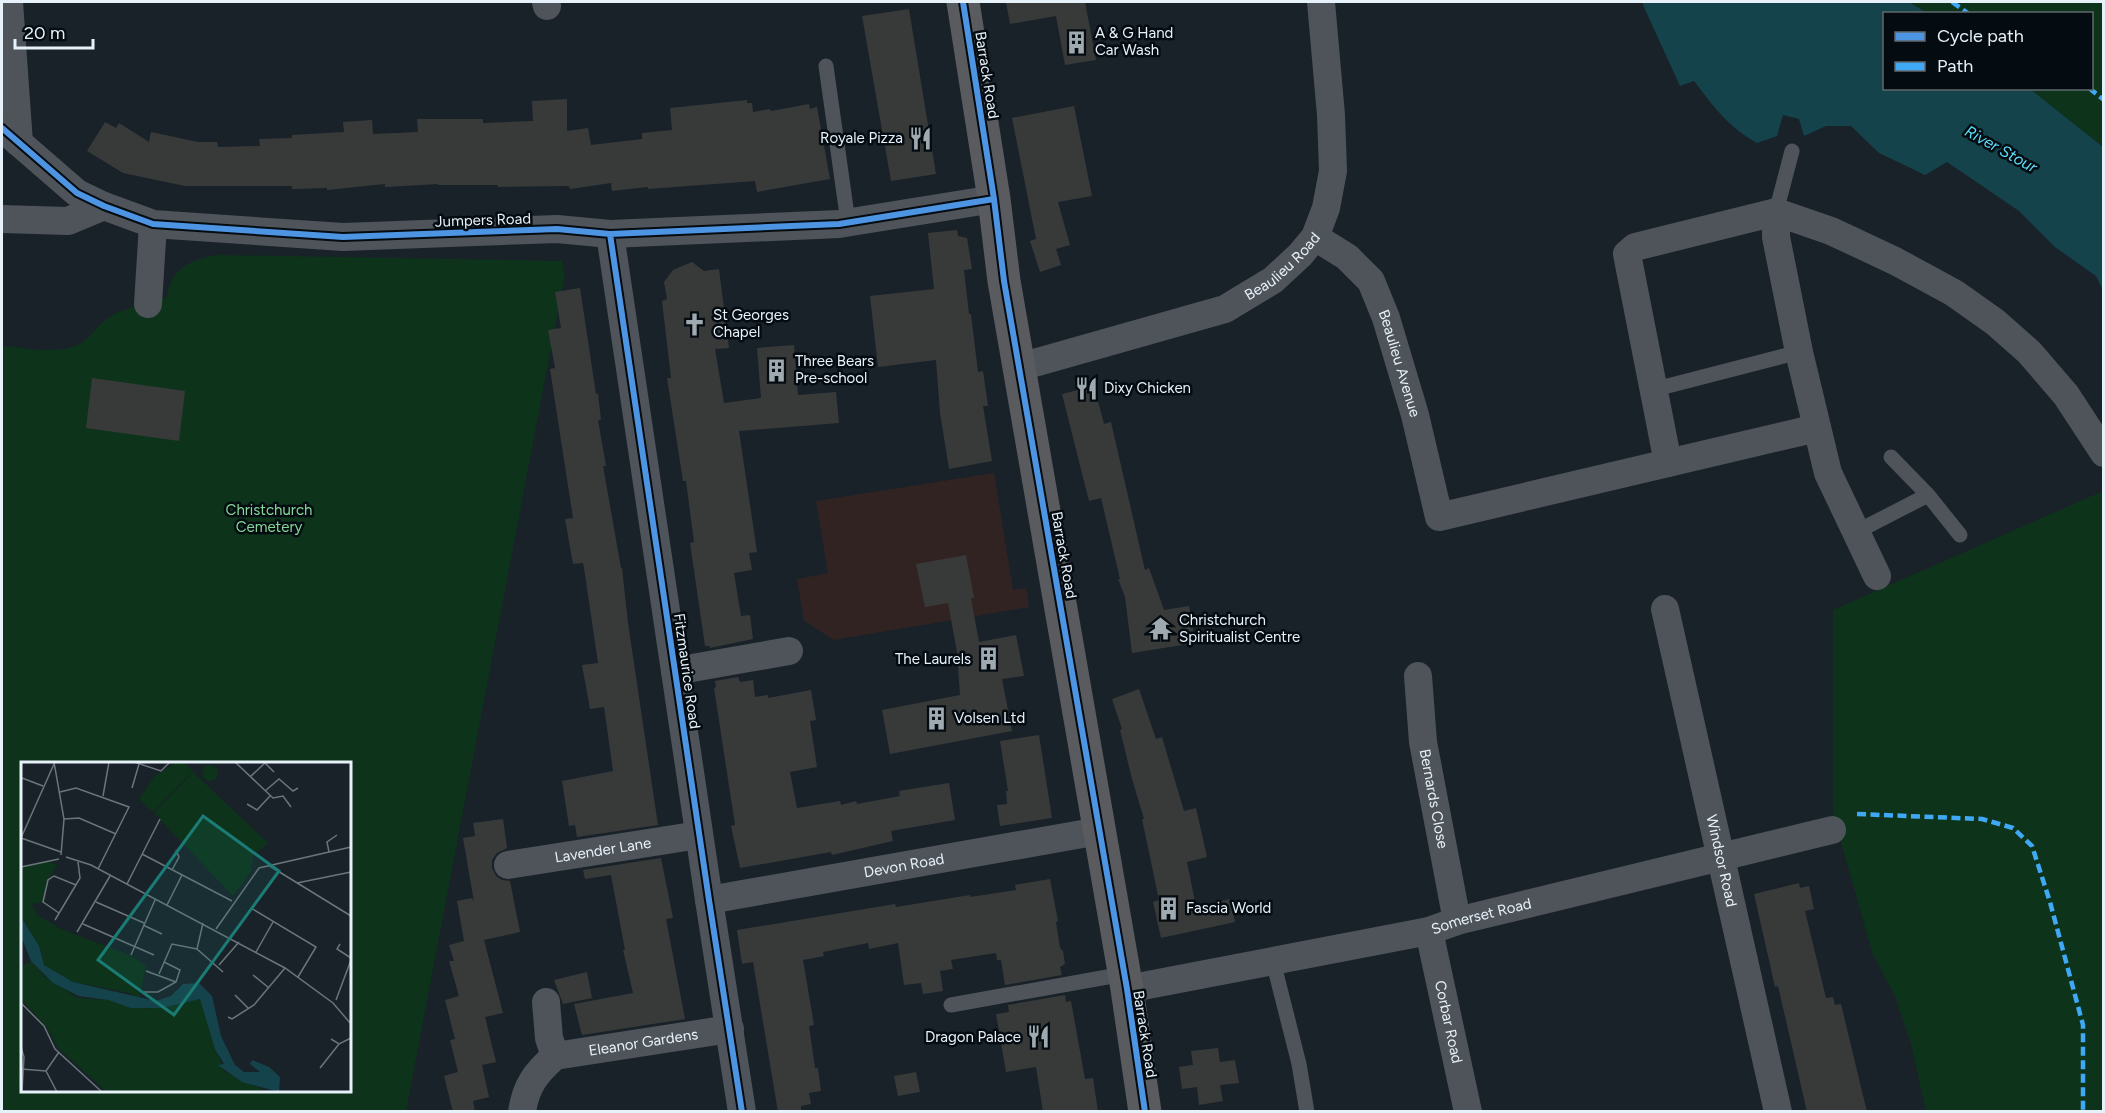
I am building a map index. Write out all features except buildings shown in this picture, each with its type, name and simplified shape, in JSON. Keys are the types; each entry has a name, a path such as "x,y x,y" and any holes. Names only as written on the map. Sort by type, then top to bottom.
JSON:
{"main road":[{"name":"Barrack Road","path":"963,2 994,199 1004,281 1125,981 1145,1112"}],"street":[{"path":"9,2 10,136"},
{"name":"Beaulieu Road","path":"1020,367 1225,309 1273,280 1300,255 1315,237 1326,208 1333,171 1331,115 1321,2"},
{"name":"Jumpers Road","path":"10,136 77,193 104,206 153,224 343,237 557,229 610,234 848,222 994,199"},
{"path":"2,219 68,221 104,206"},
{"path":"1776,212 1776,237 1799,352 1828,472 1877,576"},
{"path":"1816,428 1668,463 1627,254 1635,247 1776,212 1831,231 1895,261 1954,293 1995,322 2029,352 2066,395 2103,453"},
{"path":"148,304 153,224"},
{"name":"Fitzmaurice Road","path":"610,234 742,1112"},
{"name":"Beaulieu Avenue","path":"1315,237 1347,257 1371,281 1386,318 1440,517 1668,463"},
{"name":"Windsor Road","path":"1665,609 1723,857 1778,1112"},
{"path":"675,671 789,651"},
{"name":"Bernards Close","path":"1418,676 1423,742 1458,921"},
{"name":"Somerset Road","path":"1125,981 1273,961 1429,931 1458,921 1832,830"},
{"name":"Devon Road","path":"709,900 1099,831"},
{"name":"Lavender Lane","path":"508,865 699,836"},
{"name":"Corbar Road","path":"1429,931 1468,1112"},
{"path":"522,1112 525,1096 537,1072 555,1056 549,1038 546,1002"},
{"name":"Eleanor Gardens","path":"555,1056 730,1029"}],"lane":[{"path":"826,66 848,222"},
{"path":"1776,212 1792,151"},
{"path":"1653,390 1799,352"},
{"path":"1891,457 1928,495 1960,535"},
{"path":"1856,532 1928,495"},
{"path":"1273,961 1299,1064 1307,1112"},
{"path":"951,1005 1125,981"}],"shaded area":[{"path":"994,473 1013,590 1026,588 1029,607 834,640 804,621 797,579 828,573 816,501"}],"green space":[{"path":"1909,2 2103,2 2103,147 2031,90 2093,90 2093,12 1925,12"},
{"name":"Christchurch Cemetery","path":"219,255 562,261 565,274 406,1111 2,1111 2,346 58,350 75,346 84,341 110,317 134,306 167,297 173,278 178,272 184,266 200,259"},
{"path":"2103,491 2103,1111 1926,1111 1911,1044 1895,996 1872,952 1833,814 1833,610"}],"water":[{"name":"River Stour","path":"1643,2 1909,2 1925,12 1883,12 1883,90 2031,90 2103,147 2103,290 2096,276 2055,247 2019,211 1947,162 1925,175 1879,153 1851,126 1826,126 1804,136 1799,119 1783,115 1777,136 1757,143 1747,137 1722,116 1694,81 1680,86"}],"marked path":[{"path":"1952,2 1966,12"},
{"path":"2092,90 2104,100"},
{"path":"1857,814 1982,819 2013,828 2032,846 2050,902 2083,1025 2083,1112"}],"cycle path":[{"path":"963,2 994,199 1004,281 1127,989 1145,1112"},
{"path":"2,128 77,193 104,206 153,224 343,237 557,229 610,234 839,224 994,199"},
{"path":"610,234 742,1112"}],"place":[{"name":"A & G Hand Car Wash","path":"1077,42"},
{"name":"Royale Pizza","path":"921,138"},
{"name":"St Georges Chapel","path":"695,324"},
{"name":"Three Bears Pre-school","path":"777,370"},
{"name":"Dixy Chicken","path":"1086,388"},
{"name":"Christchurch Spiritualist Centre","path":"1161,629"},
{"name":"The Laurels","path":"989,659"},
{"name":"Volsen Ltd","path":"936,718"},
{"name":"Fascia World","path":"1168,908"},
{"name":"Dragon Palace","path":"1039,1037"}]}
